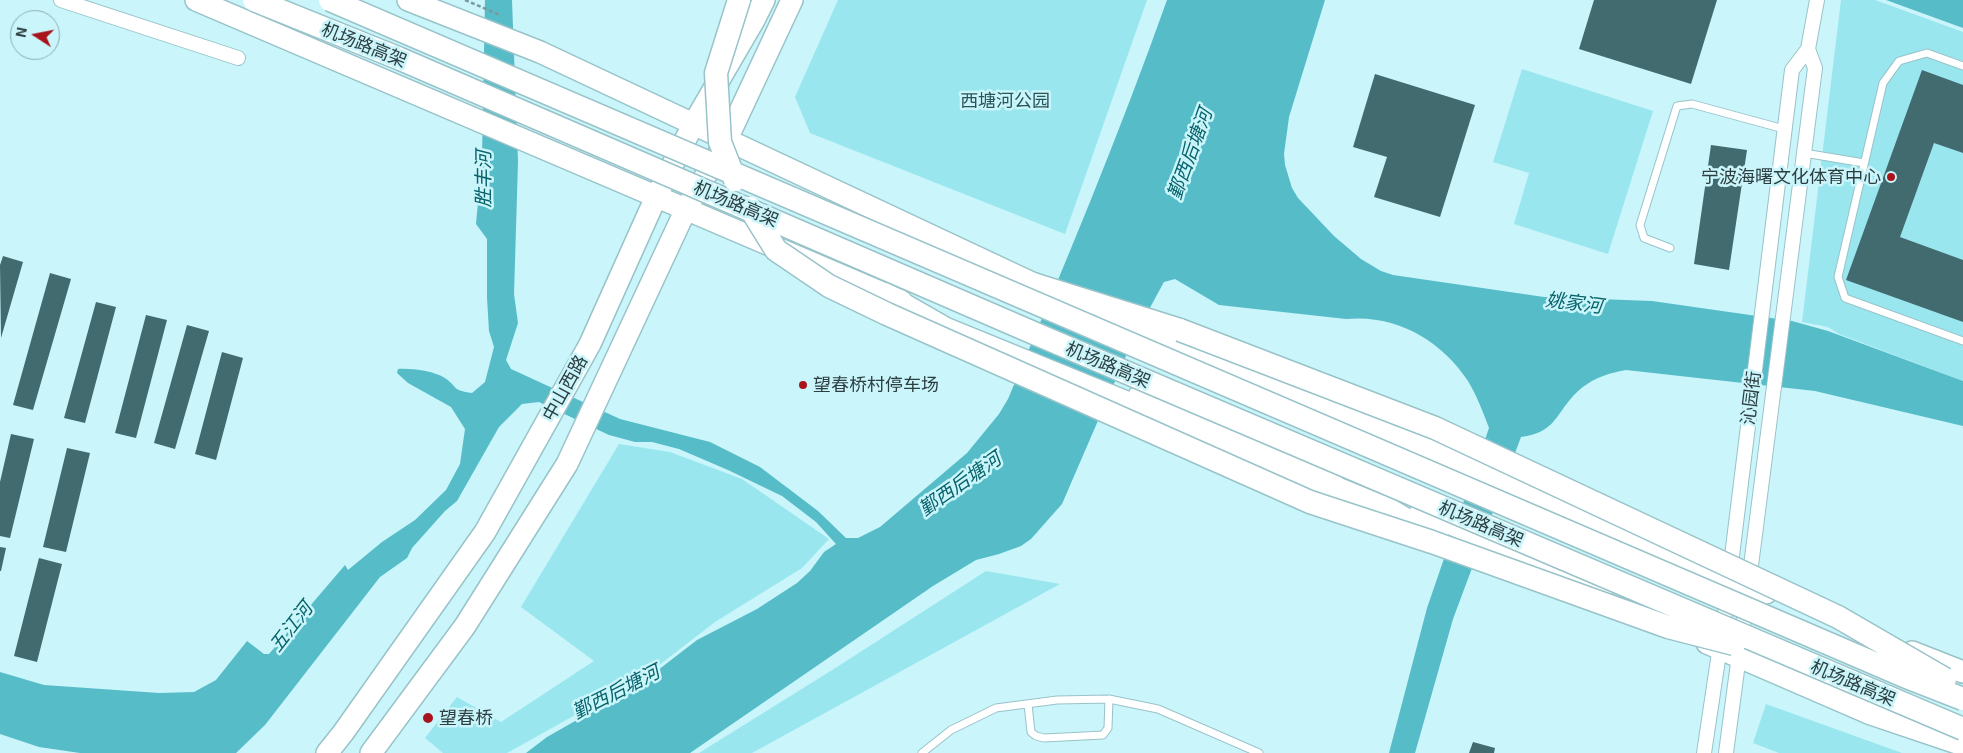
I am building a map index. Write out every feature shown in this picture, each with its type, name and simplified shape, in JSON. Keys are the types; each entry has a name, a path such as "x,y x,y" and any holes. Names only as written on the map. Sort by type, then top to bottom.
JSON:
{"highway":[{"name":"机场路高架","path":"254,0 408,62 1054,342 1963,729"},
{"name":"机场路高架","path":"330,0 1896,672 1963,698"},
{"path":"739,0 716,73 720,142 739,192 776,250 829,286 887,314 1310,502 1457,550 1668,627 1802,661"},
{"path":"1030,283 1180,330 1435,428 1838,617 1963,690"},
{"path":"885,294 946,329 1390,510 1457,550"}],"main road":[{"path":"196,0 885,294 1309,462 1433,515 1720,650 1870,714 1963,745"},
{"path":"408,0 540,52 1030,283 1453,460 1739,583 1963,672"},
{"name":"中山西路","path":"327,753 343,734 484,532 590,344 656,197 694,123 764,0"},
{"name":"中山西路","path":"371,753 465,626 567,464 686,209 727,140 792,0"}],"street":[{"path":"61,0 238,58"},
{"name":"沁园街","path":"1726,753 1740,658 1739,583 1752,386 1792,70 1808,48 1817,0"},
{"name":"沁园街","path":"1704,753 1720,650 1739,583 1774,390 1815,68 1808,48"}],"lane":[{"path":"1963,66 1927,53 1899,61 1883,83 1838,277 1845,298 1963,341"},
{"path":"1670,248 1644,238 1640,225 1677,106 1692,104 1784,129"},
{"path":"1804,152 1864,163"},
{"path":"1028,704 1031,732 1036,736 1044,738 1103,735 1108,728 1110,699"},
{"path":"922,753 951,730 996,708 1058,700 1110,699 1158,708 1259,753"}],"path":[{"path":"465,0 471,2"}],"green space":[{"name":"西塘河公园","path":"838,0 1147,0 1065,234 810,133 795,97"},
{"name":"宁波海曙文化体育中心","path":"1841,0 1875,0 1963,32 1963,381 1839,334 1828,327 1802,322"},
{"path":"1522,69 1653,111 1608,254 1514,224 1529,173 1493,162"},
{"path":"619,444 670,452 742,479 829,539 802,568 715,622 645,676 507,753 443,753 425,738 457,697 501,722 594,661 521,607"},
{"path":"986,571 1060,584 752,753 699,753 837,667"},
{"path":"1766,704 1902,753 1779,753 1753,743"}],"water":[{"path":"485,0 512,0 518,162 514,294 518,323 506,360 511,369 620,419 710,442 760,467 818,511 846,538 858,538 880,527 967,453 999,414 1008,399 1130,101 1167,0 1325,0 1289,117 1284,154 1285,165 1292,188 1298,198 1334,236 1361,259 1381,271 1393,275 1544,297 1652,301 1792,321 1828,331 1963,381 1963,426 1815,391 1626,370 1611,373 1592,381 1574,395 1547,427 1532,435 1521,437 1453,619 1415,753 1389,753 1427,608 1489,428 1477,398 1468,381 1445,353 1416,333 1399,326 1382,321 1346,319 1219,305 1175,279 1164,282 1135,335 1062,504 1031,539 1021,546 976,560 933,586 690,753 526,753 547,737 640,684 697,640 757,609 797,583 810,571 824,552 836,544 816,522 782,496 728,470 679,449 652,442 635,442 609,435 539,402 522,404 499,427 457,501 445,511 412,548 407,558 380,577 265,725 236,753 80,753 39,747 0,734 0,672 44,685 159,693 194,692 216,680 247,641 264,654 269,654 345,565 348,570 382,542 415,520 446,490 460,464 465,429 451,407 408,383 397,373 398,369 429,372 445,378 458,390 472,393 485,382 494,347 489,331 487,239 476,224 482,157"},
{"path":"1886,0 1963,0 1963,28"}],"building":[{"path":"1594,0 1717,0 1691,84 1579,49"},
{"path":"1922,70 1963,85 1963,153 1934,143 1900,237 1963,260 1963,322 1846,280"},
{"path":"1375,74 1475,105 1440,217 1374,197 1387,157 1353,147"},
{"path":"1711,145 1747,150 1729,270 1694,264"},
{"path":"3,256 23,262 1,338 0,265"},
{"path":"50,273 71,279 33,410 13,405"},
{"path":"96,302 116,307 85,423 64,418"},
{"path":"146,315 167,320 136,438 115,433"},
{"path":"187,325 209,331 175,449 154,443"},
{"path":"222,352 243,358 216,460 195,454"},
{"path":"11,434 34,439 10,538 0,536 0,482"},
{"path":"67,448 90,453 66,552 43,547"},
{"path":"0,547 6,548 1,571 0,571"},
{"path":"39,558 62,564 37,662 14,656"},
{"path":"1473,742 1495,748 1494,753 1469,753"}],"place":[{"name":"宁波海曙文化体育中心","path":"1891,177"},
{"name":"望春桥村停车场","path":"803,385"},
{"name":"望春桥","path":"428,718"}],"water label":[{"name":"鄞西后塘河","path":"1190,154"},
{"name":"胜丰河","path":"484,179"},
{"name":"姚家河","path":"1574,303"},
{"name":"鄞西后塘河","path":"960,484"},
{"name":"五江河","path":"291,627"},
{"name":"鄞西后塘河","path":"616,692"}]}
